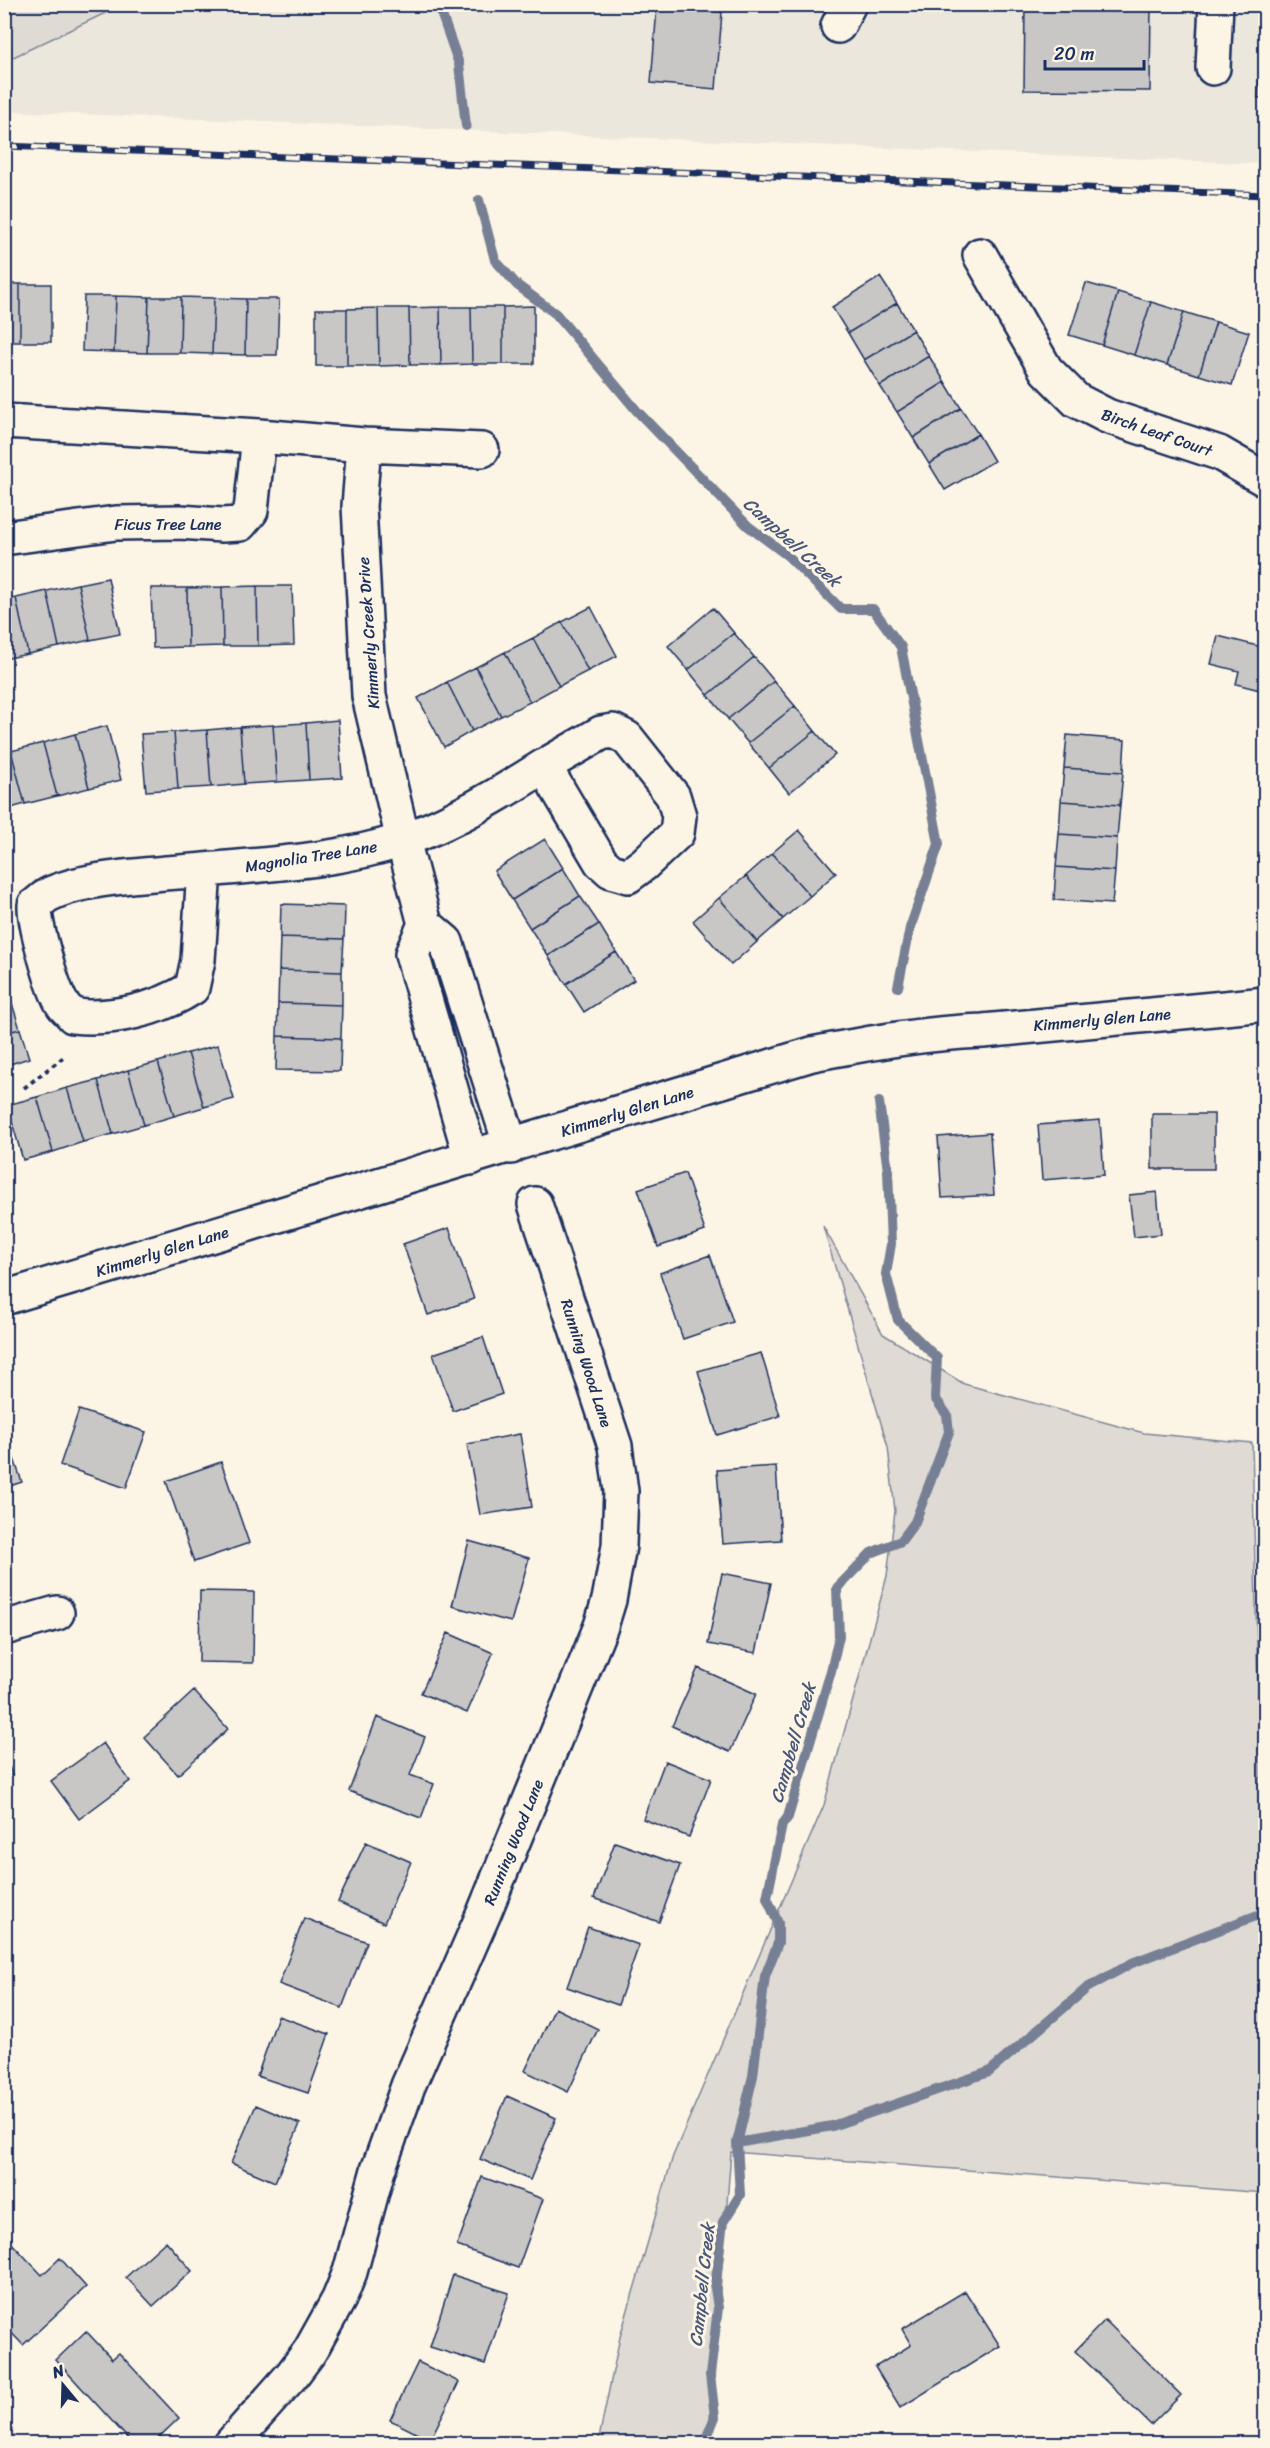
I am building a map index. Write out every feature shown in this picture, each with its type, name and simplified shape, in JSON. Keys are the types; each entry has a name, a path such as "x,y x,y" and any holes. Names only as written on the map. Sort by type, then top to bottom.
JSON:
{"street":[{"path":"1213,68 1216,4"},
{"name":"Birch Leaf Court","path":"980,255 1046,370 1076,400 1107,417 1219,453 1266,480"},
{"path":"4,421 259,436 364,445 482,450"},
{"name":"Ficus Tree Lane","path":"4,538 116,523 240,524 251,511 259,436"},
{"name":"Kimmerly Creek Drive","path":"364,445 359,506 369,696 403,840 426,924 446,942 511,1146"},
{"name":"Magnolia Tree Lane","path":"204,870 198,960 192,988 175,999 130,1012 94,1018 73,1016 62,1004 34,916 35,905 49,894 82,884 204,870 300,861 350,853 403,840 439,825 544,766"},
{"path":"426,924 412,954 471,1158"},
{"name":"Kimmerly Glen Lane","path":"4,1298 812,1054 891,1038 1266,1004"},
{"name":"Running Wood Lane","path":"231,2444 292,2375 310,2351 339,2299 350,2272 378,2170 408,2086 484,1913 601,1626 609,1599 620,1535 621,1491 615,1446 535,1204"},
{"path":"4,1628 57,1613"}],"path":[{"path":"24,1088 65,1056"}],"shaded area":[{"path":"5,4 122,4 122,5 5,61"},
{"path":"122,5 1265,5 1265,164 5,111 5,61"},
{"path":"823,1226 883,1334 964,1384 1144,1433 1252,1443 1265,1977 1265,2193 731,2152 708,2443 598,2443 620,2337 673,2156 824,1805 887,1576 895,1511 888,1447"}],"building":[{"path":"620,4 698,4 697,10 722,12 716,89 651,83 657,8"},
{"path":"1025,4 1151,4 1150,91 1024,90"},
{"path":"1264,4 1266,4 1266,98 1258,98"},
{"path":"880,277 897,303 848,333 832,307"},
{"path":"1086,283 1118,292 1102,345 1069,335"},
{"path":"4,284 20,284 20,342 4,342"},
{"path":"20,284 51,284 51,342 20,342"},
{"path":"1118,292 1151,302 1134,355 1102,345"},
{"path":"84,296 116,296 114,352 82,351"},
{"path":"116,296 149,297 147,353 114,352"},
{"path":"149,297 181,297 180,353 147,353"},
{"path":"181,297 214,298 212,354 180,353"},
{"path":"214,298 246,299 245,355 212,354"},
{"path":"246,299 279,299 277,355 245,355"},
{"path":"1151,302 1184,312 1167,365 1134,355"},
{"path":"897,303 913,330 864,360 848,333"},
{"path":"534,306 534,364 503,364 503,307"},
{"path":"440,307 471,307 472,364 441,365"},
{"path":"440,307 441,365 410,365 409,308"},
{"path":"471,307 503,307 503,364 472,364"},
{"path":"378,308 409,308 410,365 379,366"},
{"path":"378,308 379,366 347,366 347,309"},
{"path":"316,309 347,309 347,366 316,366"},
{"path":"1184,312 1216,322 1199,375 1167,365"},
{"path":"1216,322 1249,332 1232,385 1199,375"},
{"path":"913,330 929,356 880,386 864,360"},
{"path":"929,356 945,382 897,412 880,386"},
{"path":"945,382 961,408 913,438 897,412"},
{"path":"961,408 978,434 929,464 913,438"},
{"path":"978,434 994,461 945,490 929,464"},
{"path":"108,578 120,634 90,640 78,584"},
{"path":"78,584 90,640 59,647 47,591"},
{"path":"257,586 292,586 294,645 258,646"},
{"path":"257,586 258,646 223,646 222,587"},
{"path":"222,587 223,646 188,647 187,588"},
{"path":"151,588 187,588 188,647 153,648"},
{"path":"47,591 59,647 28,654 16,598"},
{"path":"16,598 28,654 4,659 4,600"},
{"path":"591,607 617,656 588,671 562,622"},
{"path":"713,608 734,633 688,670 668,646"},
{"path":"562,622 588,671 559,686 533,638"},
{"path":"734,633 754,657 708,695 688,670"},
{"path":"1218,636 1266,648 1266,677 1263,676 1260,690 1236,684 1239,671 1211,664"},
{"path":"533,638 559,686 530,702 505,652"},
{"path":"505,652 530,702 501,716 476,667"},
{"path":"754,657 774,681 728,719 708,695"},
{"path":"476,667 501,716 472,731 447,682"},
{"path":"774,681 795,706 748,743 728,719"},
{"path":"447,682 472,731 444,747 418,698"},
{"path":"795,706 815,731 769,768 748,743"},
{"path":"338,720 342,778 309,780 306,723"},
{"path":"306,723 309,780 277,782 273,725"},
{"path":"273,725 277,782 244,784 240,727"},
{"path":"107,726 121,780 89,788 75,734"},
{"path":"240,727 244,784 211,787 207,730"},
{"path":"207,730 211,787 178,789 174,732"},
{"path":"815,731 835,755 789,793 769,768"},
{"path":"174,732 178,789 146,791 141,734"},
{"path":"75,734 89,788 57,796 43,743"},
{"path":"1067,735 1125,740 1123,772 1064,768"},
{"path":"43,743 57,796 25,804 11,751"},
{"path":"11,751 25,804 4,810 4,752"},
{"path":"1064,768 1123,772 1120,805 1061,801"},
{"path":"1061,801 1120,805 1117,838 1059,834"},
{"path":"799,830 836,873 810,896 772,853"},
{"path":"1059,834 1117,838 1115,871 1056,867"},
{"path":"545,839 563,868 512,900 494,871"},
{"path":"772,853 810,896 783,919 746,876"},
{"path":"1056,867 1115,871 1112,904 1054,900"},
{"path":"563,868 580,896 530,928 512,900"},
{"path":"746,876 783,919 757,942 719,898"},
{"path":"580,896 599,924 548,956 530,928"},
{"path":"719,898 757,942 731,965 693,921"},
{"path":"281,904 345,906 344,939 280,937"},
{"path":"599,924 616,952 566,984 548,956"},
{"path":"280,937 344,939 342,972 279,970"},
{"path":"616,952 634,980 584,1012 566,984"},
{"path":"279,970 342,972 342,1005 278,1003"},
{"path":"4,980 11,1000 4,1002"},
{"path":"11,1000 20,1029 4,1033 4,1002"},
{"path":"278,1003 342,1005 341,1038 277,1036"},
{"path":"20,1029 29,1058 4,1066 4,1033"},
{"path":"277,1036 341,1038 340,1071 276,1070"},
{"path":"218,1045 234,1099 204,1107 188,1053"},
{"path":"188,1053 204,1107 174,1116 158,1062"},
{"path":"158,1062 174,1116 144,1125 128,1070"},
{"path":"128,1070 144,1125 113,1134 98,1080"},
{"path":"98,1080 113,1134 83,1142 67,1088"},
{"path":"67,1088 83,1142 53,1152 37,1097"},
{"path":"37,1097 53,1152 23,1160 7,1105"},
{"path":"1152,1114 1214,1114 1214,1169 1152,1169"},
{"path":"1100,1120 1104,1175 1042,1180 1038,1125"},
{"path":"990,1133 994,1195 942,1198 938,1137"},
{"path":"685,1173 705,1231 658,1247 638,1189"},
{"path":"1157,1192 1161,1234 1134,1237 1129,1195"},
{"path":"449,1228 474,1299 428,1315 403,1244"},
{"path":"710,1255 733,1322 683,1339 660,1273"},
{"path":"483,1337 502,1394 453,1411 433,1354"},
{"path":"761,1353 780,1416 717,1435 698,1371"},
{"path":"79,1410 146,1432 126,1488 60,1465"},
{"path":"4,1430 22,1482 4,1488"},
{"path":"520,1434 532,1507 480,1515 467,1444"},
{"path":"221,1462 249,1543 194,1562 166,1481"},
{"path":"776,1466 781,1540 723,1544 717,1470"},
{"path":"469,1541 529,1558 511,1622 452,1606"},
{"path":"722,1573 771,1583 756,1653 708,1644"},
{"path":"200,1591 254,1592 253,1663 199,1662"},
{"path":"448,1633 493,1653 467,1713 421,1693"},
{"path":"698,1668 756,1694 730,1752 672,1726"},
{"path":"194,1691 228,1729 178,1775 144,1737"},
{"path":"377,1717 425,1737 410,1775 434,1784 421,1818 349,1791"},
{"path":"103,1743 130,1781 79,1819 51,1781"},
{"path":"4,1752 12,1775 4,1778"},
{"path":"665,1761 711,1779 689,1837 643,1819"},
{"path":"366,1842 411,1862 384,1923 338,1902"},
{"path":"615,1842 680,1865 659,1922 594,1898"},
{"path":"304,1918 367,1942 342,2008 279,1984"},
{"path":"588,1927 639,1945 618,2005 567,1987"},
{"path":"555,2008 598,2029 568,2092 525,2071"},
{"path":"278,2016 329,2034 308,2093 257,2076"},
{"path":"507,2096 556,2118 530,2180 480,2159"},
{"path":"256,2105 300,2124 275,2182 231,2163"},
{"path":"482,2177 543,2199 518,2268 457,2246"},
{"path":"4,2235 42,2275 60,2258 86,2287 23,2345 4,2325"},
{"path":"166,2241 192,2271 153,2306 126,2277"},
{"path":"453,2275 509,2293 485,2364 430,2347"},
{"path":"965,2291 1000,2346 900,2408 875,2367 911,2345 902,2329"},
{"path":"1105,2320 1181,2395 1151,2425 1075,2351"},
{"path":"86,2331 112,2359 119,2353 179,2418 152,2444 133,2444 56,2360"},
{"path":"418,2362 459,2382 430,2440 390,2420"}],"waterway":[{"name":"Campbell Creek","path":"438,4 459,64 466,126"},
{"name":"Campbell Creek","path":"479,200 495,260 517,285 556,314 637,411 748,526 788,556 841,609 873,609 901,647 939,844 910,928 898,987"},
{"name":"Campbell Creek","path":"704,2444 715,2417 710,2375 718,2308 715,2288 723,2222 740,2195 737,2143 753,2076 765,1976 778,1943 778,1923 767,1898 782,1825 788,1817 839,1636 837,1588 871,1553 901,1541 915,1522 949,1432 947,1415 935,1398 937,1358 898,1320 886,1274 891,1244 888,1171 879,1102"},
{"path":"737,2143 832,2126 989,2072 1087,1988 1132,1963 1266,1912"}],"railway":[{"path":"4,146 1266,195"}]}
